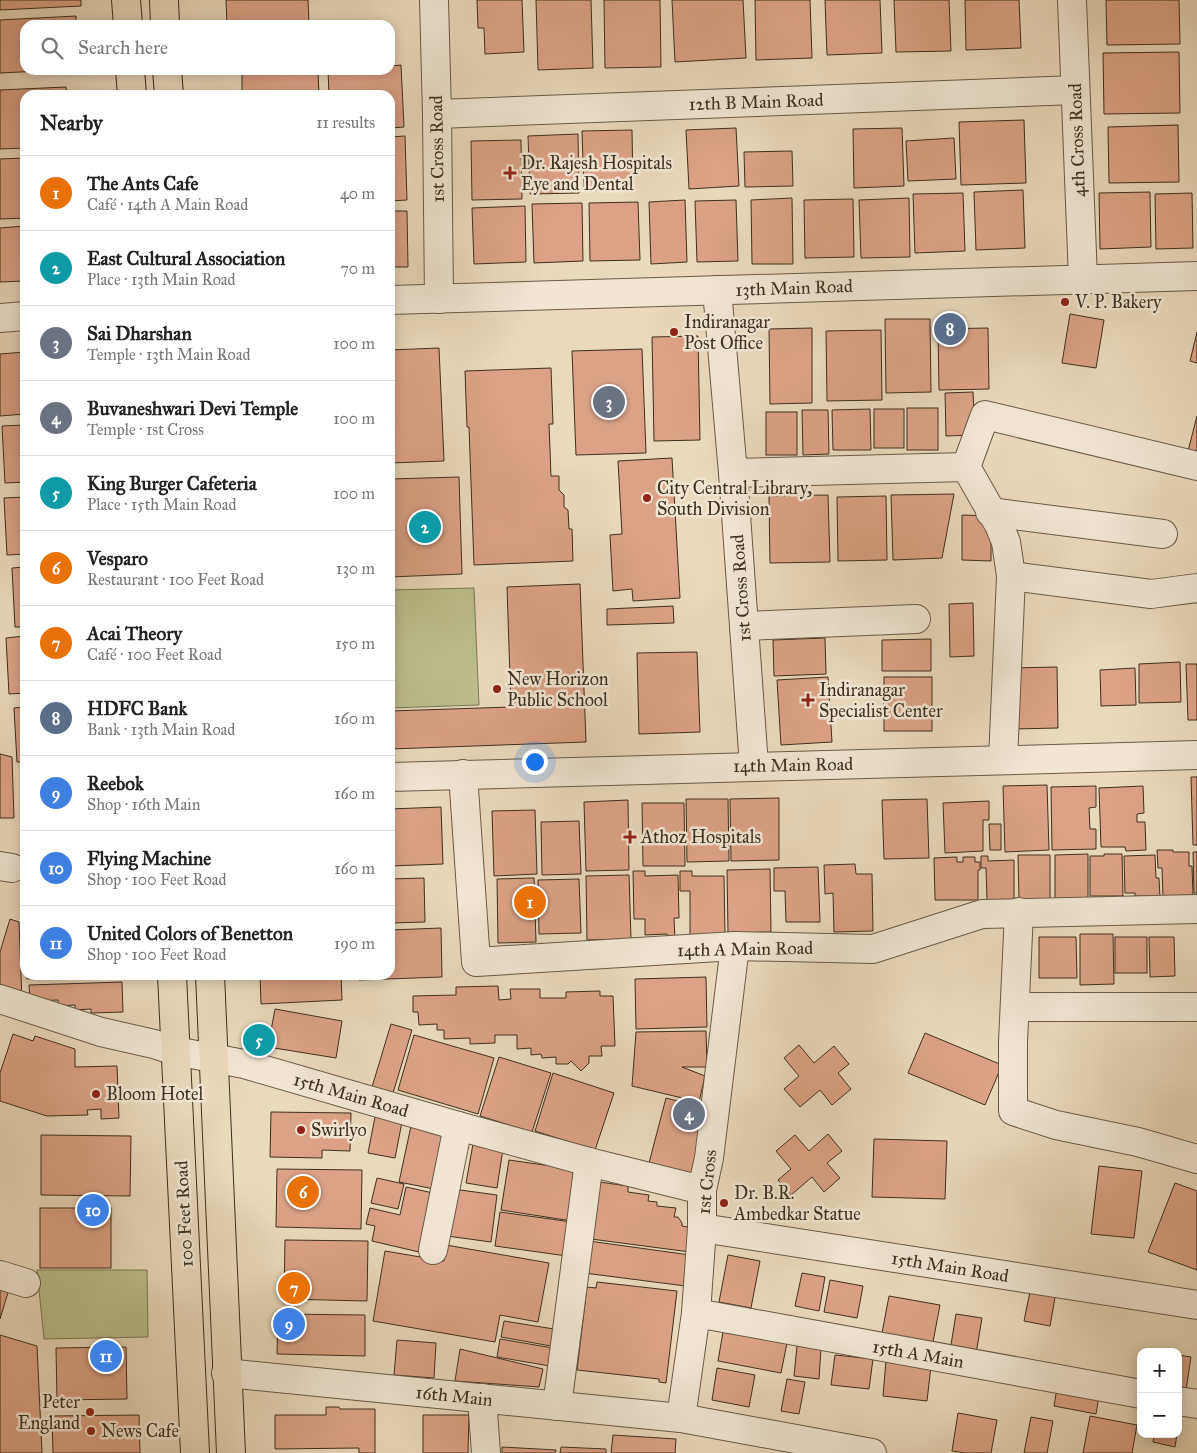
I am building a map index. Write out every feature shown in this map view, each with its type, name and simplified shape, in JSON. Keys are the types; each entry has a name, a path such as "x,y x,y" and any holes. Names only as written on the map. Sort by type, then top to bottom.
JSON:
{"main road":[{"path":"126,0 128,20"},
{"path":"164,0 165,20"},
{"path":"130,75 132,90"},
{"path":"167,75 169,90"},
{"name":"100 Feet Road","path":"172,980 195,1453"},
{"name":"100 Feet Road","path":"210,980 230,1453"}],"street":[{"name":"1st Cross Road","path":"434,0 438,298"},
{"name":"4th Cross Road","path":"1072,0 1083,279"},
{"name":"12th B Main Road","path":"437,114 1075,90"},
{"name":"13th Main Road","path":"395,300 1197,276"},
{"name":"1st Cross Road","path":"717,290 733,473 754,766"},
{"path":"0,318 20,316"},
{"path":"1003,760 1011,576 1006,542 966,467 985,415 1197,466"},
{"path":"733,473 966,467"},
{"path":"990,512 1162,534"},
{"path":"1011,576 1151,594 1197,588"},
{"path":"744,626 916,619"},
{"name":"14th Main Road","path":"395,777 1197,754"},
{"name":"14th A Main Road","path":"463,774 476,962 736,946 874,949 982,914 1197,909"},
{"path":"1019,912 1013,1110 1056,1125 1138,1142 1197,1159"},
{"name":"1st Cross","path":"681,1418 696,1313 702,1228 702,1190 709,1158 736,946"},
{"name":"15th Main Road","path":"0,1001 101,1032 176,1051 244,1064 458,1126 589,1162 702,1190"},
{"path":"1015,1007 1197,1007"},
{"path":"433,1250 458,1126"},
{"path":"557,1406 589,1162"},
{"name":"15th Main Road","path":"702,1228 1197,1305"},
{"path":"0,1276 26,1283"},
{"name":"15th A Main","path":"696,1313 1137,1393"},
{"name":"16th Main","path":"226,1373 681,1418 872,1453"},
{"path":"482,1398 486,1453"},
{"path":"1182,1402 1197,1404"}],"green space":[{"path":"474,588 479,705 395,708 395,590"},
{"path":"37,1270 147,1270 148,1337 44,1339"}],"building":[{"path":"0,0 81,0 81,6 0,10"},
{"path":"226,0 308,0 309,20 227,20"},
{"path":"477,0 522,0 524,52 485,54 484,28 478,28"},
{"path":"536,0 591,0 593,68 538,70"},
{"path":"604,0 660,0 661,67 605,68"},
{"path":"672,0 743,0 746,58 675,62"},
{"path":"755,0 810,0 812,58 756,60"},
{"path":"825,0 880,0 882,53 827,55"},
{"path":"894,0 949,0 951,51 896,52"},
{"path":"965,0 1019,0 1021,48 966,50"},
{"path":"1106,0 1179,0 1180,44 1107,45"},
{"path":"76,16 76,20 20,20 20,72 0,73 0,20"},
{"path":"1179,52 1180,113 1104,114 1103,53"},
{"path":"401,65 404,127 395,128 395,90 329,90 328,75 395,75 395,66"},
{"path":"242,75 318,75 319,90 242,90"},
{"path":"66,87 66,90 20,90 20,148 0,149 0,90"},
{"path":"1024,120 1026,183 961,185 959,122"},
{"path":"1178,125 1179,182 1109,183 1108,127"},
{"path":"736,128 739,186 689,189 686,130"},
{"path":"902,128 904,186 854,188 853,129"},
{"path":"632,130 633,189 584,190 582,131"},
{"path":"578,134 579,193 530,194 528,136"},
{"path":"405,136 407,200 395,201 395,137"},
{"path":"954,138 956,179 908,181 906,141"},
{"path":"521,140 522,199 472,200 471,141"},
{"path":"792,151 793,186 745,187 744,152"},
{"path":"20,158 20,218 0,219 0,159"},
{"path":"1023,190 1025,248 976,250 974,192"},
{"path":"1150,192 1151,247 1100,249 1099,193"},
{"path":"963,193 965,251 915,253 913,194"},
{"path":"1192,193 1193,248 1156,249 1155,194"},
{"path":"792,198 793,264 752,264 751,200"},
{"path":"909,198 910,257 861,258 859,200"},
{"path":"853,199 854,257 805,258 804,200"},
{"path":"685,200 687,262 651,264 649,202"},
{"path":"736,200 738,261 697,262 695,201"},
{"path":"638,202 640,260 590,261 589,203"},
{"path":"582,203 583,261 534,263 532,204"},
{"path":"525,206 526,262 474,264 472,208"},
{"path":"395,211 407,211 408,267 395,267"},
{"path":"20,226 20,281 0,282 0,228"},
{"path":"1070,314 1104,320 1096,368 1062,363"},
{"path":"885,319 930,319 931,392 886,393"},
{"path":"812,328 812,403 770,404 769,329"},
{"path":"988,328 989,389 939,390 938,329"},
{"path":"881,330 882,400 827,401 826,331"},
{"path":"1197,332 1197,363 1190,361"},
{"path":"698,336 700,440 654,441 652,337"},
{"path":"439,348 444,461 395,463 395,350"},
{"path":"642,349 646,453 576,455 572,351"},
{"path":"20,352 20,414 0,416 0,354"},
{"path":"551,368 553,424 549,424 551,476 559,476 559,490 564,495 564,507 568,510 569,529 572,529 573,561 474,565 465,371"},
{"path":"973,392 975,435 946,436 945,393"},
{"path":"907,408 938,408 938,450 907,450"},
{"path":"870,409 871,450 833,450 832,410"},
{"path":"874,409 904,409 904,448 874,448"},
{"path":"802,410 828,410 829,454 803,455"},
{"path":"766,412 797,412 797,455 766,455"},
{"path":"1197,416 1197,458 1187,455"},
{"path":"20,425 20,482 5,483 2,426"},
{"name":"City Central Library, South Division","path":"672,458 680,598 633,601 632,589 613,591 610,535 622,534 618,461"},
{"path":"459,477 462,574 395,577 395,479"},
{"path":"954,494 942,558 893,560 891,495"},
{"path":"828,495 830,562 770,563 769,496"},
{"path":"886,496 887,560 838,561 837,497"},
{"path":"20,497 20,554 7,555 4,498"},
{"path":"962,515 991,516 991,561 962,560"},
{"path":"20,567 20,627 15,627 12,568"},
{"name":"New Horizon Public School","path":"580,584 586,742 395,749 395,711 511,707 507,587"},
{"path":"973,603 974,656 950,657 949,604"},
{"path":"673,606 674,623 607,625 607,609"},
{"path":"20,637 20,693 9,694 6,638"},
{"path":"825,638 826,674 774,676 773,640"},
{"path":"931,639 931,671 882,671 882,640"},
{"path":"697,652 700,732 639,734 637,653"},
{"path":"1180,662 1181,702 1139,703 1139,664"},
{"path":"1186,664 1197,664 1197,720 1188,720"},
{"path":"1057,667 1058,728 1013,729 1012,668"},
{"path":"1135,668 1136,705 1101,706 1100,670"},
{"path":"828,677 832,742 781,745 777,680"},
{"path":"884,677 932,677 932,731 884,731"},
{"path":"20,707 20,762 17,762 14,708"},
{"path":"0,754 12,757 14,818 0,818"},
{"path":"1191,777 1197,777 1197,845 1193,845"},
{"path":"1047,785 1049,850 1005,852 1003,786"},
{"path":"1096,786 1096,807 1089,808 1090,829 1096,829 1096,849 1052,850 1051,787"},
{"path":"1143,786 1144,813 1137,814 1137,822 1145,822 1146,850 1126,851 1125,847 1101,847 1099,788"},
{"path":"779,798 779,860 731,861 730,799"},
{"path":"686,799 728,799 729,861 687,862"},
{"path":"927,799 929,858 884,859 882,800"},
{"path":"628,800 629,870 586,871 584,802"},
{"path":"989,801 989,820 983,820 983,851 945,853 943,803"},
{"path":"642,803 684,803 685,866 643,866"},
{"path":"441,807 443,864 395,866 395,809"},
{"path":"535,810 537,874 494,876 492,811"},
{"path":"579,821 581,874 542,875 541,822"},
{"path":"989,824 1001,824 1001,850 990,850"},
{"path":"1157,850 1189,852 1189,866 1192,866 1193,895 1163,896 1162,868 1158,868"},
{"path":"1193,852 1197,852 1197,893 1194,893"},
{"path":"1088,854 1088,899 1055,899 1055,855"},
{"path":"1104,854 1122,854 1123,896 1090,896 1090,856 1104,856"},
{"path":"1018,855 1050,855 1050,899 1019,899"},
{"path":"1155,855 1156,878 1159,878 1160,898 1148,899 1147,896 1135,896 1135,893 1125,893 1124,856"},
{"path":"981,856 988,856 988,861 1014,860 1014,902 987,900 986,868 981,868"},
{"path":"957,857 957,862 963,862 963,857 975,857 975,862 980,862 980,870 978,870 978,900 935,900 934,858"},
{"path":"855,864 856,874 872,874 873,931 834,932 833,893 825,894 824,865"},
{"path":"818,867 820,922 786,922 785,891 774,891 774,868"},
{"path":"770,869 771,932 728,933 727,870"},
{"path":"633,871 645,871 645,876 678,875 679,918 674,918 675,939 667,939 667,934 645,935 645,919 634,919"},
{"path":"680,871 692,871 692,876 724,876 725,934 690,935 690,891 680,891"},
{"path":"629,875 631,939 587,940 586,876"},
{"path":"424,878 425,922 395,923 395,879"},
{"path":"534,878 536,942 498,943 497,879"},
{"path":"579,879 581,933 539,934 538,880"},
{"path":"10,919 19,922 22,1001 0,994 0,952"},
{"path":"441,928 442,977 395,979 395,930"},
{"path":"1080,934 1113,934 1114,984 1080,985"},
{"path":"1039,937 1076,937 1077,978 1039,978"},
{"path":"1115,937 1147,937 1147,973 1115,973"},
{"path":"1149,937 1174,937 1175,976 1150,977"},
{"path":"706,977 707,1027 636,1029 635,979"},
{"path":"260,980 341,980 342,1000 261,1004"},
{"path":"122,982 123,1012 91,1013 91,1009 75,1010 75,1005 58,1006 58,1000 30,1001 29,985"},
{"path":"498,986 499,1000 511,999 510,989 540,989 540,998 566,998 566,992 600,991 600,996 613,996 615,1046 601,1046 602,1056 589,1056 589,1063 581,1071 571,1061 568,1064 556,1064 556,1057 542,1058 541,1054 531,1055 531,1048 517,1049 517,1035 495,1035 495,1043 470,1044 470,1038 444,1039 444,1030 437,1030 437,1024 419,1025 418,1012 413,1012 413,996 456,995 456,987"},
{"path":"275,1009 342,1021 336,1058 268,1047"},
{"path":"391,1024 412,1030 393,1093 372,1087"},
{"path":"706,1031 707,1067 682,1067 705,1076 699,1102 632,1086 636,1032"},
{"path":"925,1033 1002,1065 985,1105 908,1073"},
{"path":"13,1034 33,1041 35,1036 75,1049 75,1067 117,1066 119,1118 101,1119 101,1109 87,1110 88,1115 47,1116 0,1101 0,1073"},
{"path":"254,1034 267,1037 265,1045 252,1042"},
{"path":"414,1035 494,1058 478,1114 398,1090"},
{"path":"799,1045 814,1063 834,1046 849,1064 838,1073 851,1089 832,1105 820,1090 800,1107 784,1089 799,1076 784,1058"},
{"path":"499,1057 551,1073 532,1132 480,1116"},
{"path":"553,1073 614,1093 595,1150 535,1131"},
{"path":"666,1098 708,1109 692,1174 649,1163"},
{"path":"271,1112 351,1113 350,1151 322,1150 322,1158 270,1157"},
{"path":"375,1117 402,1122 395,1158 368,1153"},
{"path":"411,1126 446,1134 434,1189 399,1182"},
{"path":"828,1134 842,1151 827,1163 840,1178 824,1192 812,1177 791,1195 778,1180 791,1169 776,1151 795,1135 809,1151"},
{"path":"41,1135 131,1136 130,1196 41,1195"},
{"path":"874,1139 947,1141 945,1199 872,1197"},
{"path":"473,1144 503,1149 497,1188 466,1183"},
{"path":"509,1160 579,1170 572,1221 501,1210"},
{"path":"1099,1166 1142,1171 1134,1238 1091,1234"},
{"path":"277,1169 362,1170 361,1229 276,1227"},
{"path":"377,1178 404,1184 398,1209 371,1203"},
{"path":"599,1182 628,1186 628,1192 649,1195 648,1201 657,1202 657,1206 676,1208 674,1217 678,1217 682,1226 693,1228 690,1252 591,1239"},
{"path":"1175,1183 1197,1191 1197,1270 1148,1252"},
{"path":"406,1187 433,1193 419,1252 372,1241 375,1226 366,1224 370,1208 400,1215"},
{"path":"453,1189 497,1195 491,1242 447,1236"},
{"path":"40,1208 111,1208 111,1268 40,1268"},
{"path":"500,1212 572,1222 567,1256 495,1246"},
{"path":"285,1240 368,1241 367,1301 284,1299"},
{"path":"589,1241 690,1255 686,1286 584,1273"},
{"path":"446,1245 549,1263 538,1322 500,1315 495,1342 373,1321 385,1251 444,1261"},
{"path":"728,1255 760,1261 751,1308 719,1302"},
{"path":"802,1273 825,1277 819,1311 795,1306"},
{"path":"830,1280 863,1286 857,1318 824,1312"},
{"path":"597,1282 677,1291 666,1383 659,1382 659,1379 577,1370 587,1287 596,1288"},
{"path":"0,1283 10,1286 0,1319"},
{"path":"1031,1287 1056,1292 1050,1326 1024,1321"},
{"path":"889,1296 940,1305 933,1342 882,1333"},
{"path":"278,1314 365,1315 365,1356 277,1354"},
{"path":"956,1314 982,1318 976,1354 950,1351"},
{"path":"504,1321 554,1329 551,1346 501,1337"},
{"path":"723,1332 787,1343 781,1373 718,1361"},
{"path":"0,1335 37,1346 42,1453 0,1453"},
{"path":"500,1339 553,1348 550,1366 497,1357"},
{"path":"397,1340 436,1343 434,1378 394,1375"},
{"path":"797,1346 821,1348 819,1379 794,1376"},
{"path":"126,1347 127,1399 57,1400 56,1348"},
{"path":"460,1349 543,1369 539,1387 455,1381"},
{"path":"835,1355 873,1359 869,1389 831,1385"},
{"path":"1182,1356 1191,1357 1186,1390 1182,1390"},
{"path":"886,1361 931,1366 927,1401 883,1396"},
{"path":"717,1368 755,1375 749,1407 712,1400"},
{"path":"787,1379 805,1382 799,1414 781,1411"},
{"path":"1057,1388 1099,1396 1096,1414 1054,1406"},
{"path":"326,1407 375,1409 375,1453 359,1453 359,1448 275,1449 275,1415 326,1415"},
{"path":"958,1413 997,1420 991,1453 952,1451"},
{"path":"139,1415 140,1453 53,1453 52,1416"},
{"path":"423,1415 469,1415 468,1453 423,1453"},
{"path":"1090,1416 1137,1425 1132,1453 1083,1453"},
{"path":"1031,1417 1053,1421 1047,1453 1024,1453"},
{"path":"613,1435 676,1439 675,1453 611,1453"},
{"path":"1154,1438 1176,1438 1175,1447 1153,1442"},
{"path":"502,1447 556,1450 555,1453 502,1453"},
{"path":"561,1447 606,1449 606,1453 560,1453"}],"place":[{"name":"Dr. Rajesh Hospitals Eye and Dental","path":"510,173"},
{"name":"V. P. Bakery","path":"1065,302"},
{"name":"HDFC Bank","path":"950,329"},
{"name":"Indiranagar Post Office","path":"674,332"},
{"name":"Sai Dharshan","path":"609,402"},
{"name":"City Central Library, South Division","path":"647,498"},
{"name":"East Cultural Association","path":"425,527"},
{"name":"New Horizon Public School","path":"497,689"},
{"name":"Indiranagar Specialist Center","path":"808,700"},
{"name":"Athoz Hospitals","path":"630,837"},
{"name":"The Ants Cafe","path":"530,902"},
{"name":"King Burger Cafeteria","path":"259,1040"},
{"name":"Bloom Hotel","path":"96,1094"},
{"name":"Buvaneshwari Devi Temple","path":"689,1114"},
{"name":"Swirlyo","path":"301,1130"},
{"name":"Vesparo","path":"303,1192"},
{"name":"Dr. B.R. Ambedkar Statue","path":"724,1203"},
{"name":"Flying Machine","path":"93,1210"},
{"name":"Acai Theory","path":"294,1288"},
{"name":"Reebok","path":"289,1324"},
{"name":"United Colors of Benetton","path":"106,1356"},
{"name":"Peter England","path":"90,1412"},
{"name":"News Cafe","path":"91,1431"}]}
